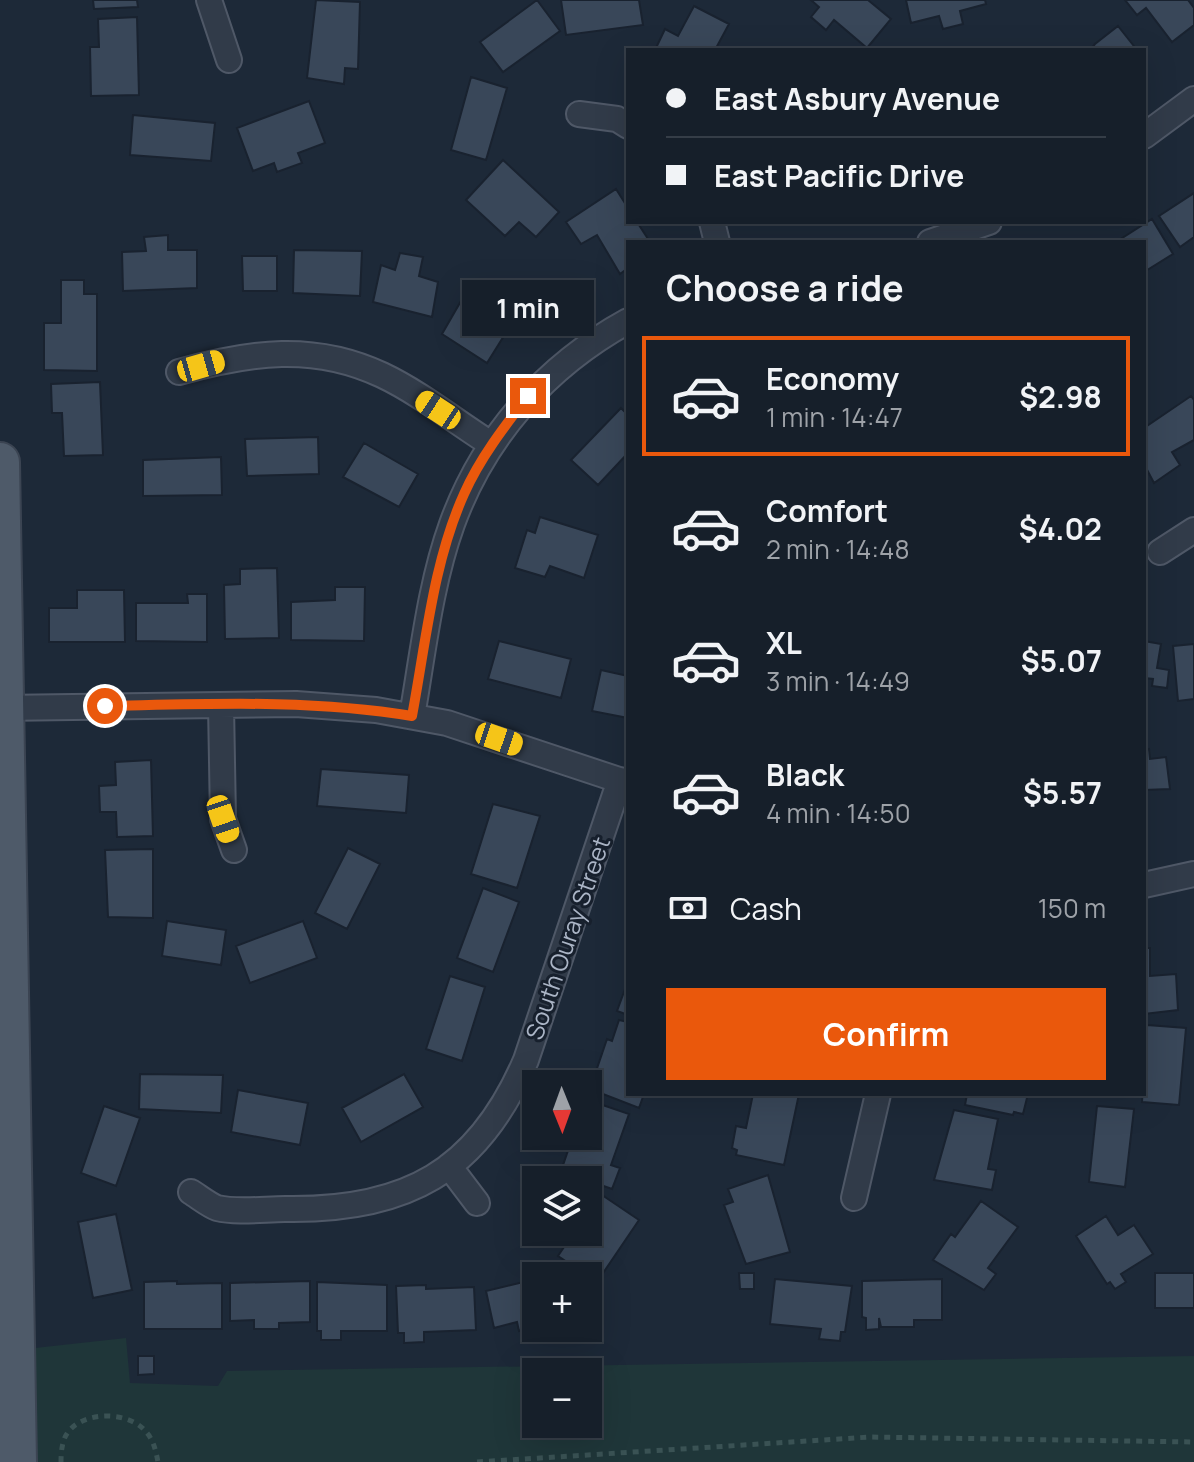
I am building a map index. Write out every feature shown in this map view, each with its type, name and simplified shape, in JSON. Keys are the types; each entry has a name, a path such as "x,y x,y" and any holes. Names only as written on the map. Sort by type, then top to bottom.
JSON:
{"main road":[{"path":"0,462 4,914 17,1462"}],"street":[{"path":"209,0 229,60"},
{"path":"1146,135 1194,99"},
{"path":"579,114 617,119 626,125"},
{"path":"936,240 983,224"},
{"path":"412,716 438,574 465,491 491,444 528,396 571,357 626,322"},
{"path":"179,372 223,359 296,352 341,359 384,376 491,444"},
{"path":"1160,552 1194,530"},
{"path":"221,705 223,819 234,850"},
{"path":"1,707 336,705 412,716 486,735 624,781"},
{"name":"South Ouray Street","path":"191,1192 218,1208 330,1210 365,1205 398,1195 449,1166 471,1147 494,1121 512,1092 526,1060 624,781"},
{"path":"1146,885 1194,874"},
{"path":"854,1198 878,1096"},
{"path":"449,1166 477,1203"}],"path":[{"path":"61,1462 62,1447 68,1432 88,1418 99,1416 138,1424 153,1442 158,1462"},
{"path":"477,1462 870,1437 1194,1442"}],"green space":[{"path":"126,1338 130,1383 218,1386 227,1371 522,1366 522,1438 602,1438 602,1365 1194,1356 1194,1462 36,1462 35,1348"}],"building":[{"path":"93,0 137,0 138,7 94,9"},
{"path":"316,0 360,2 358,69 345,68 344,84 307,78"},
{"path":"537,0 560,31 503,72 480,42"},
{"path":"561,0 639,0 643,25 566,35"},
{"path":"811,0 868,0 891,19 867,48 834,20 826,30 811,17 819,7"},
{"path":"906,0 985,0 986,4 960,11 963,24 943,29 939,16 911,23"},
{"path":"1125,0 1188,0 1194,8 1194,25 1172,42 1146,8 1137,15"},
{"path":"694,6 729,24 716,48 656,48 665,29 678,36"},
{"path":"137,17 139,95 91,96 90,47 99,47 98,19"},
{"path":"1118,26 1135,48 1092,48"},
{"path":"471,77 507,88 486,160 451,150"},
{"path":"309,101 325,143 298,153 302,163 277,172 274,163 253,171 237,128"},
{"path":"133,115 215,123 211,161 130,155"},
{"path":"503,160 559,212 536,237 519,222 505,236 466,200"},
{"path":"616,189 626,205 626,224 638,224 649,240 626,240 626,270 620,274 597,235 581,244 566,222"},
{"path":"1194,193 1194,237 1180,247 1159,216"},
{"path":"1152,219 1173,254 1146,271 1146,240 1119,240"},
{"path":"168,235 168,250 197,250 197,288 123,291 122,252 146,251 144,237"},
{"path":"294,250 362,251 360,296 293,293"},
{"path":"400,253 423,257 419,276 438,282 432,317 373,302 381,265 395,270"},
{"path":"242,256 277,256 277,291 243,291"},
{"path":"61,280 84,280 84,294 97,294 97,371 44,370 44,323 61,323"},
{"path":"461,301 507,331 487,363 442,334"},
{"path":"100,382 103,455 64,456 62,413 52,413 51,384"},
{"path":"1191,396 1194,400 1194,440 1172,452 1180,465 1154,483 1146,468 1146,427"},
{"path":"621,408 626,413 626,455 598,485 571,460"},
{"path":"318,437 319,474 247,476 245,439"},
{"path":"364,443 418,474 399,507 343,477"},
{"path":"221,457 222,495 143,496 143,460"},
{"path":"540,517 598,535 584,578 550,566 545,577 515,568 527,530 535,533"},
{"path":"277,568 279,638 225,639 224,585 240,584 240,569"},
{"path":"335,587 365,587 364,641 291,640 291,602 335,600"},
{"path":"77,590 124,590 125,642 49,642 49,608 77,608"},
{"path":"187,594 207,594 207,642 136,641 136,603 188,603"},
{"path":"499,641 571,659 561,698 488,679"},
{"path":"1146,641 1161,644 1157,668 1169,670 1167,688 1152,686 1153,679 1146,678"},
{"path":"1194,644 1194,699 1178,701 1173,646"},
{"path":"601,670 626,676 626,718 592,711"},
{"path":"1149,749 1150,759 1166,757 1170,789 1146,790 1146,750"},
{"path":"151,760 153,836 117,837 116,812 100,812 99,786 116,785 115,762"},
{"path":"321,769 409,775 406,813 317,806"},
{"path":"493,804 540,816 517,888 471,874"},
{"path":"348,848 380,864 347,929 315,913"},
{"path":"153,849 153,918 108,917 105,850"},
{"path":"483,888 519,902 493,972 457,958"},
{"path":"167,921 226,930 221,965 162,956"},
{"path":"303,921 317,958 250,983 236,946"},
{"path":"1146,948 1150,948 1150,976 1176,974 1178,1010 1146,1014"},
{"path":"450,976 485,987 462,1061 426,1049"},
{"path":"626,986 626,1014 617,1011"},
{"path":"619,1020 626,1022 626,1096 643,1096 639,1108 602,1094 602,1070 596,1070 607,1039 612,1041"},
{"path":"1147,1025 1186,1028 1179,1105 1142,1102 1142,1096 1146,1096"},
{"path":"140,1074 223,1075 221,1113 139,1109"},
{"path":"404,1074 423,1107 361,1142 342,1108"},
{"path":"238,1090 308,1103 300,1145 231,1132"},
{"path":"753,1096 799,1096 784,1165 736,1155 737,1150 732,1148 736,1126 746,1128"},
{"path":"967,1096 1028,1096 1023,1114 1014,1112 1013,1115 965,1105"},
{"path":"602,1105 629,1114 611,1165 620,1168 612,1189 602,1185 602,1166 563,1166 568,1150 602,1150"},
{"path":"104,1106 140,1118 116,1186 81,1173"},
{"path":"1097,1106 1134,1109 1125,1187 1089,1182"},
{"path":"954,1110 998,1119 988,1169 996,1170 992,1190 934,1180"},
{"path":"768,1175 790,1252 746,1264 724,1205 733,1202 728,1189"},
{"path":"602,1195 639,1220 602,1275 602,1262 567,1262 558,1256 565,1246 602,1246"},
{"path":"981,1201 1018,1227 988,1268 996,1274 984,1290 933,1260 951,1234 955,1237"},
{"path":"116,1214 132,1290 93,1298 78,1222"},
{"path":"1106,1216 1118,1235 1134,1225 1153,1254 1121,1274 1126,1282 1115,1289 1110,1282 1107,1284 1076,1236"},
{"path":"739,1273 754,1273 754,1289 740,1289"},
{"path":"1155,1273 1194,1273 1194,1308 1155,1308"},
{"path":"775,1279 852,1286 845,1332 841,1332 840,1341 819,1339 821,1329 770,1324"},
{"path":"942,1279 942,1320 914,1320 914,1327 881,1327 879,1318 879,1329 866,1330 866,1318 862,1317 862,1281"},
{"path":"177,1281 177,1284 222,1283 222,1329 144,1329 144,1282"},
{"path":"310,1281 310,1322 279,1323 279,1329 254,1329 254,1320 230,1321 230,1283"},
{"path":"317,1282 387,1285 387,1331 341,1331 341,1340 321,1340 321,1331 317,1331"},
{"path":"522,1282 522,1330 519,1331 517,1322 494,1328 486,1291"},
{"path":"426,1285 426,1289 474,1287 476,1330 424,1332 424,1342 404,1343 404,1333 398,1333 396,1286"},
{"path":"138,1356 154,1356 154,1374 138,1375"}],"route":[{"path":"105,706 336,705 412,716 438,574 451,527 465,491 491,444 528,396"}]}
